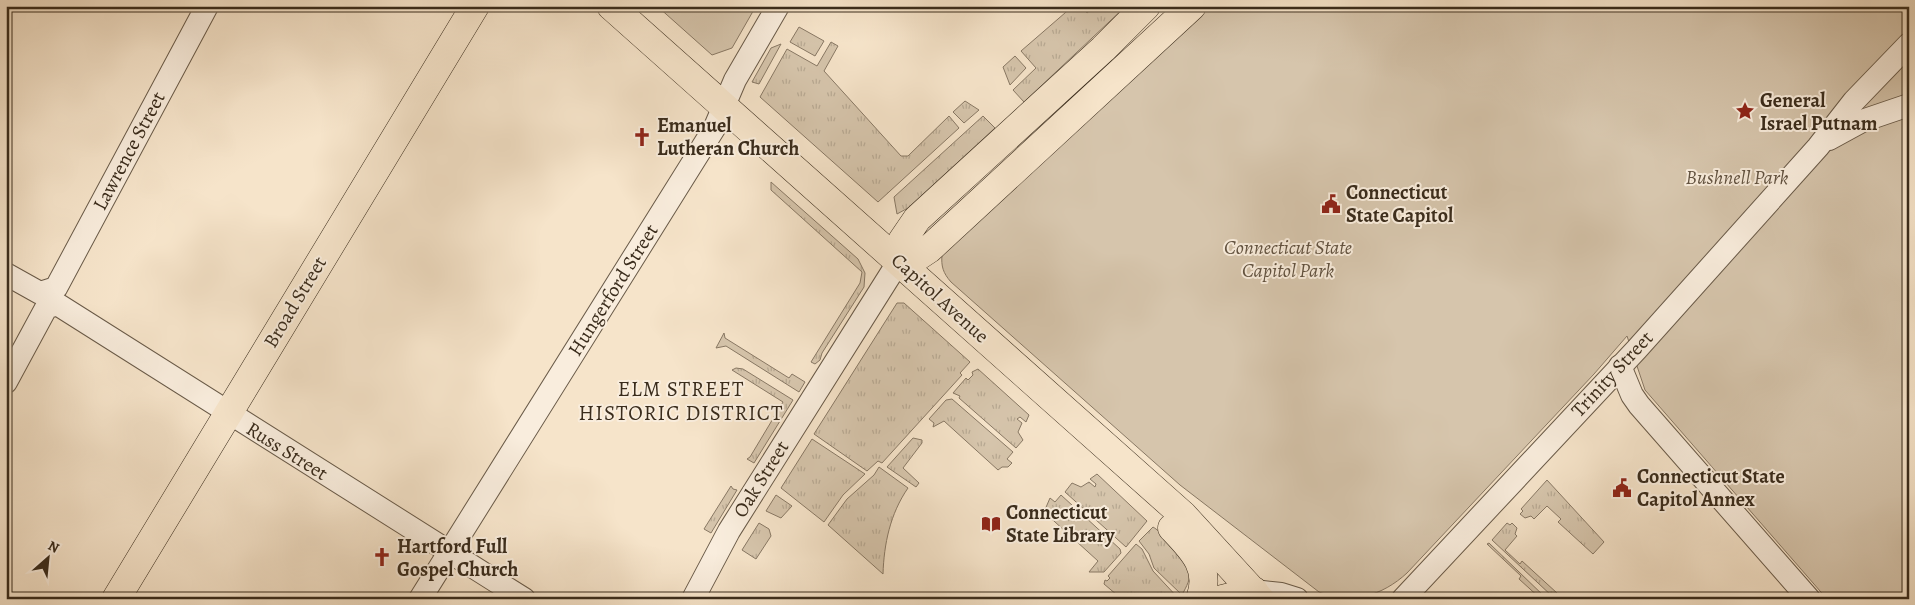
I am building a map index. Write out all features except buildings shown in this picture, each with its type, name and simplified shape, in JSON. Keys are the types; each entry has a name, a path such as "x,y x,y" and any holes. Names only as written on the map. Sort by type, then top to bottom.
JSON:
{"main road":[{"name":"Broad Street","path":"116,599 475,6"},
{"name":"Capitol Avenue","path":"611,6 1199,530 1257,595"},
{"path":"1146,6 1104,49 917,219 902,241 899,261 914,258 929,249 1192,6"},
{"path":"1132,469 1156,510 1194,553 1202,565 1204,585 1200,599"},
{"path":"1222,599 1257,595"}],"street":[{"name":"Lawrence Street","path":"6,382 46,308 49,298 207,6"},
{"name":"Hungerford Street","path":"420,599 714,127 735,80 778,6"},
{"name":"Trinity Street","path":"1403,599 1620,366 1818,147 1850,106 1909,44"},
{"name":"Trinity Street","path":"1818,147 1862,121 1909,105"},
{"name":"Oak Street","path":"693,599 729,531 899,261"},
{"name":"Russ Street","path":"6,274 49,298 228,414 524,599"},
{"path":"1620,366 1632,395 1639,405 1800,595"},
{"path":"1257,595 1281,594 1297,599"}],"green space":[{"path":"657,6 756,6 732,48 712,55"},
{"path":"1073,6 1081,6 1087,13 1095,6 1126,6 1024,102 1013,90 1036,68 1021,51"},
{"path":"1204,6 1909,6 1909,599 1827,599 1645,390 1627,336 1594,374 1407,573 1377,593 1354,598 1343,598 1319,592 1180,485 951,282 942,266 942,255"},
{"path":"799,27 824,41 815,56 790,42"},
{"path":"831,42 838,46 824,71 901,156 908,156 949,116 959,128 878,202 760,97 787,49 817,66"},
{"path":"781,44 759,84 752,82 771,48"},
{"path":"1015,56 1026,68 1010,85 1003,67"},
{"path":"965,101 979,110 964,123 953,112"},
{"path":"983,116 995,128 908,208 897,214 894,197"},
{"path":"771,182 858,259 865,273 864,287 822,353 820,360 815,364 811,362 860,283 862,272 771,190"},
{"path":"897,303 904,303 970,362 960,373 962,375 882,463 878,461 867,471 814,434"},
{"path":"724,333 725,338 789,378 792,374 805,382 799,392 726,346 716,348"},
{"path":"736,368 743,369 793,400 754,463 747,459 783,402 732,370"},
{"path":"978,369 1029,415 1026,422 1020,417 1017,419 1022,423 1018,432 1023,440 1016,448 959,398 960,396 953,393 966,378 968,380 973,375 972,372"},
{"path":"952,399 1013,452 1007,459 1012,463 1008,467 1002,467 998,470 944,421 933,427 934,423 929,419 946,400"},
{"path":"913,438 922,440 922,443 903,468 919,483 916,487 887,467"},
{"path":"812,439 865,474 843,495 824,522 781,488"},
{"path":"879,467 908,488 892,519 885,552 883,574 828,525 847,499 874,475"},
{"path":"1097,474 1147,521 1126,547 1065,492 1072,483 1081,487 1089,482 1095,487 1096,484 1090,479"},
{"path":"1547,480 1604,542 1593,554 1558,522 1561,519 1547,506 1534,519 1531,516 1525,518 1520,514 1523,511 1521,509"},
{"path":"731,486 737,490 711,533 704,529"},
{"path":"776,495 792,506 781,518 766,511"},
{"path":"1061,495 1120,549 1121,553 1104,572 1089,572 1098,561 1044,512 1050,498 1055,502"},
{"path":"759,523 769,529 771,536 756,559 742,550"},
{"path":"1507,523 1510,525 1512,523 1517,528 1515,534 1517,536 1505,550 1520,564 1522,561 1557,593 1553,597 1492,540"},
{"path":"1153,527 1173,546 1189,568 1189,579 1182,595 1154,568 1149,554 1139,541"},
{"path":"1489,543 1547,599 1541,599 1519,579 1521,576 1487,544"},
{"path":"1136,544 1142,549 1153,571 1179,599 1135,599 1124,594 1117,595 1104,584 1105,580 1107,581 1110,578 1108,576"}],"place":[{"name":"General Israel Putnam","path":"1745,111"},
{"name":"Emanuel Lutheran Church","path":"642,137"},
{"name":"Connecticut State Capitol","path":"1331,204"},
{"name":"Connecticut State Capitol Annex","path":"1622,488"},
{"name":"Connecticut State Library","path":"991,524"},
{"name":"Hartford Full Gospel Church","path":"382,557"}],"district":[{"name":"ELM STREET HISTORIC DISTRICT","path":"681,401"}],"park label":[{"name":"Bushnell Park","path":"1737,177"},
{"name":"Connecticut State Capitol Park","path":"1288,258"}]}
